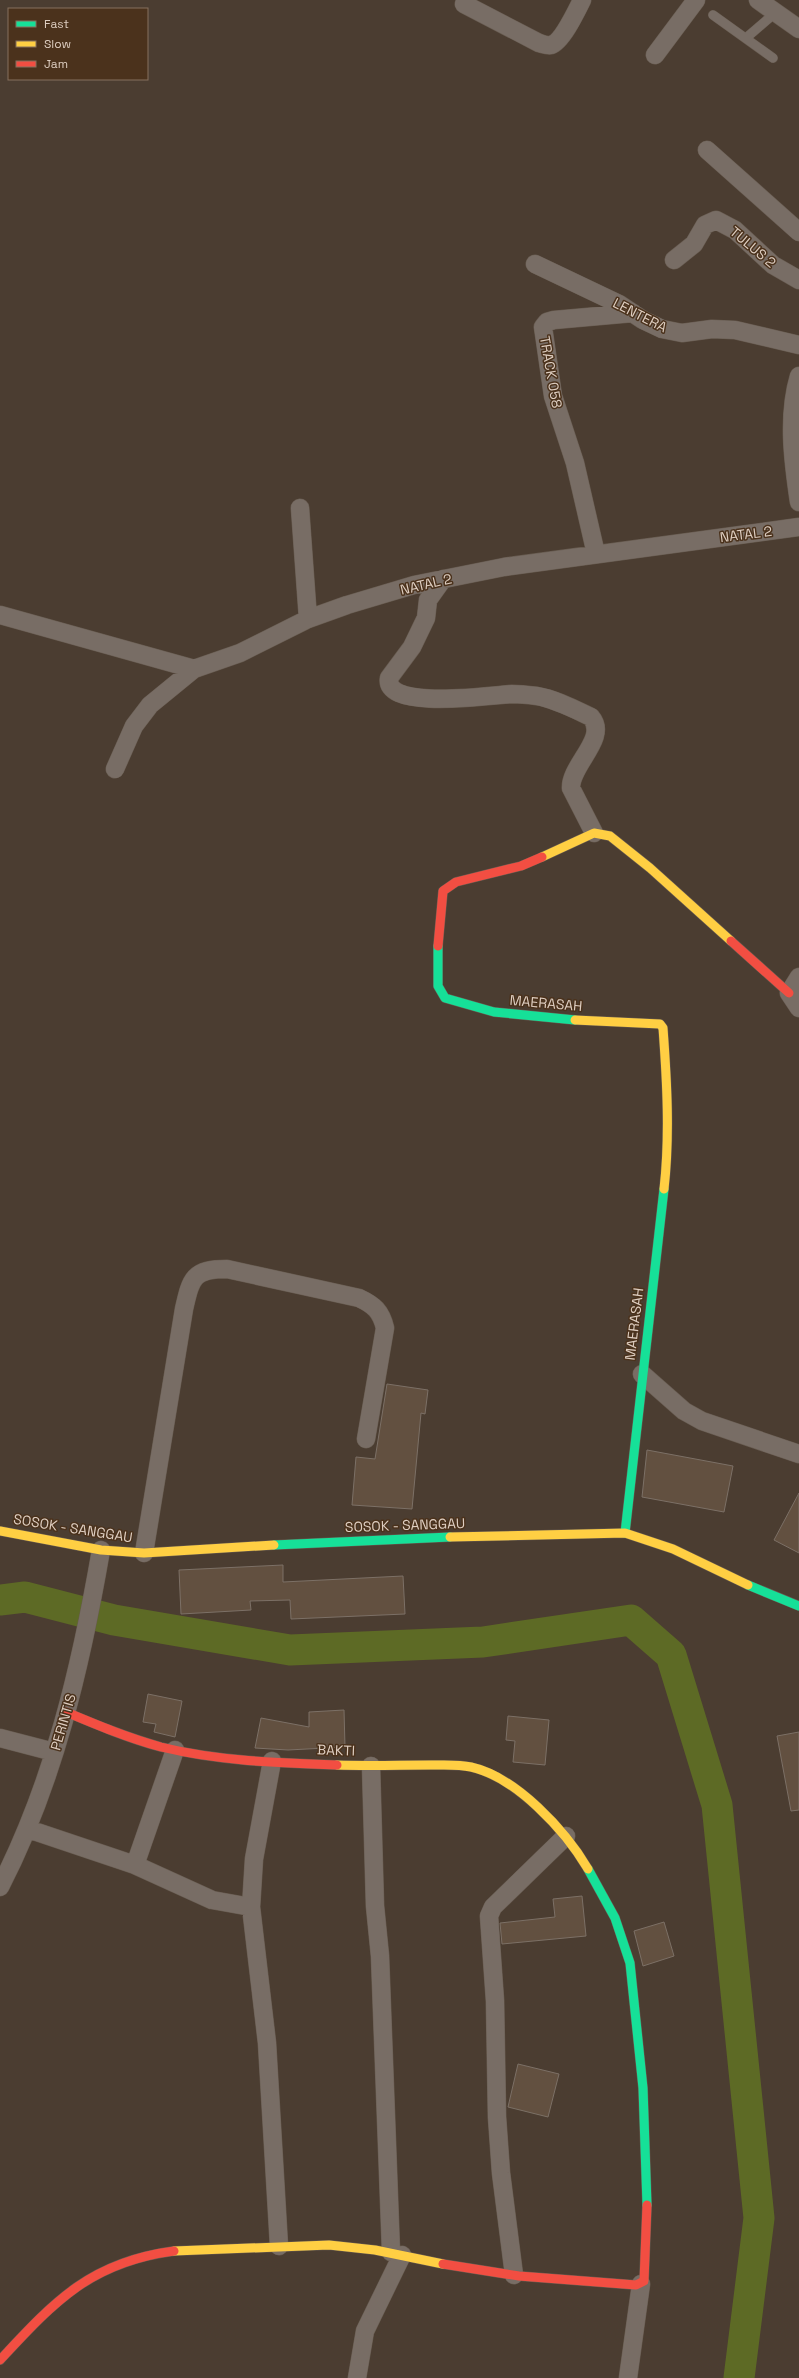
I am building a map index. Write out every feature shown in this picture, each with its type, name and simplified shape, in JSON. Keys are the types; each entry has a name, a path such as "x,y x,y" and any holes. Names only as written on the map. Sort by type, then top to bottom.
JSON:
{"main road":[{"path":"594,833 610,836 650,868 789,993"},
{"name":"MAERASAH","path":"594,833 521,866 456,882 443,891 438,948 438,986 445,998 495,1012 554,1019 645,1022 660,1024 663,1028 668,1088 667,1166 625,1533"},
{"name":"SOSOK - SANGGAU","path":"0,1531 101,1550 144,1553 386,1539 625,1533 673,1549 741,1582 799,1606"},
{"name":"BAKTI","path":"66,1712 117,1733 175,1750 272,1761 372,1766 455,1766 485,1771 507,1783 539,1809 566,1836 579,1854 625,1944 633,1987 641,2059 647,2193 645,2274 644,2281 641,2284"},
{"path":"0,2360 33,2324 78,2285 101,2271 127,2261 169,2250 279,2246 340,2246 397,2254 514,2275 585,2282 641,2284"}],"street":[{"path":"464,4 539,43 550,45 556,43 561,37 582,0"},
{"path":"655,55 696,0"},
{"path":"758,0 799,29"},
{"path":"707,150 799,232"},
{"name":"TULUS 2","path":"674,260 694,244 705,225 716,220 734,230 773,265 799,280"},
{"name":"LENTERA","path":"534,264 634,313 652,325 672,332 716,329 735,330 799,345"},
{"name":"TRACK 058","path":"596,554 575,463 553,396 543,327 547,322 554,320 634,313"},
{"path":"799,376 792,427 799,502"},
{"path":"300,508 308,619"},
{"name":"NATAL 2","path":"115,768 126,740 142,715 175,683 194,669 245,651 308,619 378,595 443,579 596,554 799,528"},
{"path":"443,579 428,600 426,618 412,647 389,678 388,683 391,689 410,697 428,698 515,694 537,696 591,716 596,722 597,729 588,751 571,780 571,788 594,833"},
{"path":"0,615 194,669"},
{"path":"799,978 789,993 799,1008"},
{"path":"144,1553 184,1309 189,1287 196,1275 208,1269 227,1269 359,1298 374,1306 382,1315 385,1328 366,1439"},
{"path":"642,1374 684,1411 702,1421 799,1454"},
{"name":"PERINTIS","path":"0,1887 28,1828 66,1712 83,1645 101,1550"},
{"path":"0,1738 54,1752"},
{"path":"135,1865 175,1750"},
{"path":"272,1761 254,1859 250,1907 267,2043 279,2246"},
{"path":"357,2378 364,2331 397,2254 374,1877 372,1766"},
{"path":"28,1828 135,1865 212,1900 250,1907"},
{"path":"514,2275 501,2173 497,2117 495,2000 489,1916 493,1907 566,1836"},
{"path":"628,2378 641,2284"}],"lane":[{"path":"746,38 775,13"},
{"path":"713,15 773,58"}],"building":[{"path":"387,1384 428,1390 425,1414 421,1413 412,1509 352,1505 356,1457 375,1459"},
{"path":"647,1450 733,1466 724,1512 642,1497"},
{"path":"799,1493 799,1553 774,1540"},
{"path":"283,1565 283,1582 403,1576 405,1614 291,1619 290,1600 250,1601 251,1610 181,1614 179,1570"},
{"path":"148,1694 182,1701 175,1737 154,1732 156,1724 143,1722"},
{"path":"344,1710 345,1747 288,1750 255,1748 261,1718 309,1727 309,1712"},
{"path":"508,1716 549,1720 545,1765 513,1762 515,1741 506,1740"},
{"path":"799,1732 799,1810 791,1811 777,1736"},
{"path":"582,1896 586,1936 502,1944 500,1923 555,1917 553,1899"},
{"path":"664,1922 674,1956 643,1966 634,1931"},
{"path":"518,2064 559,2074 548,2117 508,2107"}],"waterway":[{"path":"0,1600 25,1597 114,1620 290,1650 483,1642 631,1620 671,1655 717,1805 759,2218 739,2378"}],"traffic: fast":[{"path":"438,946 438,986 445,998 494,1012 575,1020"},
{"path":"625,1533 664,1189"},
{"path":"274,1545 450,1537"},
{"path":"748,1585 799,1606"},
{"path":"588,1869 615,1918 630,1963 643,2088 647,2205"}],"traffic: slow":[{"path":"542,857 594,833 610,836 650,868 731,941"},
{"path":"575,1020 660,1024 663,1028 667,1109 667,1149 664,1189"},
{"path":"0,1531 101,1550 144,1553 274,1545"},
{"path":"450,1537 625,1533 673,1549 748,1585"},
{"path":"337,1765 456,1765 471,1767 488,1773 522,1793 538,1807 566,1838 588,1869"},
{"path":"174,2251 329,2245 375,2250 443,2264"}],"traffic: jam":[{"path":"438,946 443,891 456,882 521,866 542,857"},
{"path":"731,941 789,993"},
{"path":"66,1712 137,1740 183,1752 248,1760 337,1765"},
{"path":"443,2264 519,2276 636,2285 644,2281 647,2205"},
{"path":"0,2360 38,2320 57,2303 96,2275 145,2256 174,2251"}]}
